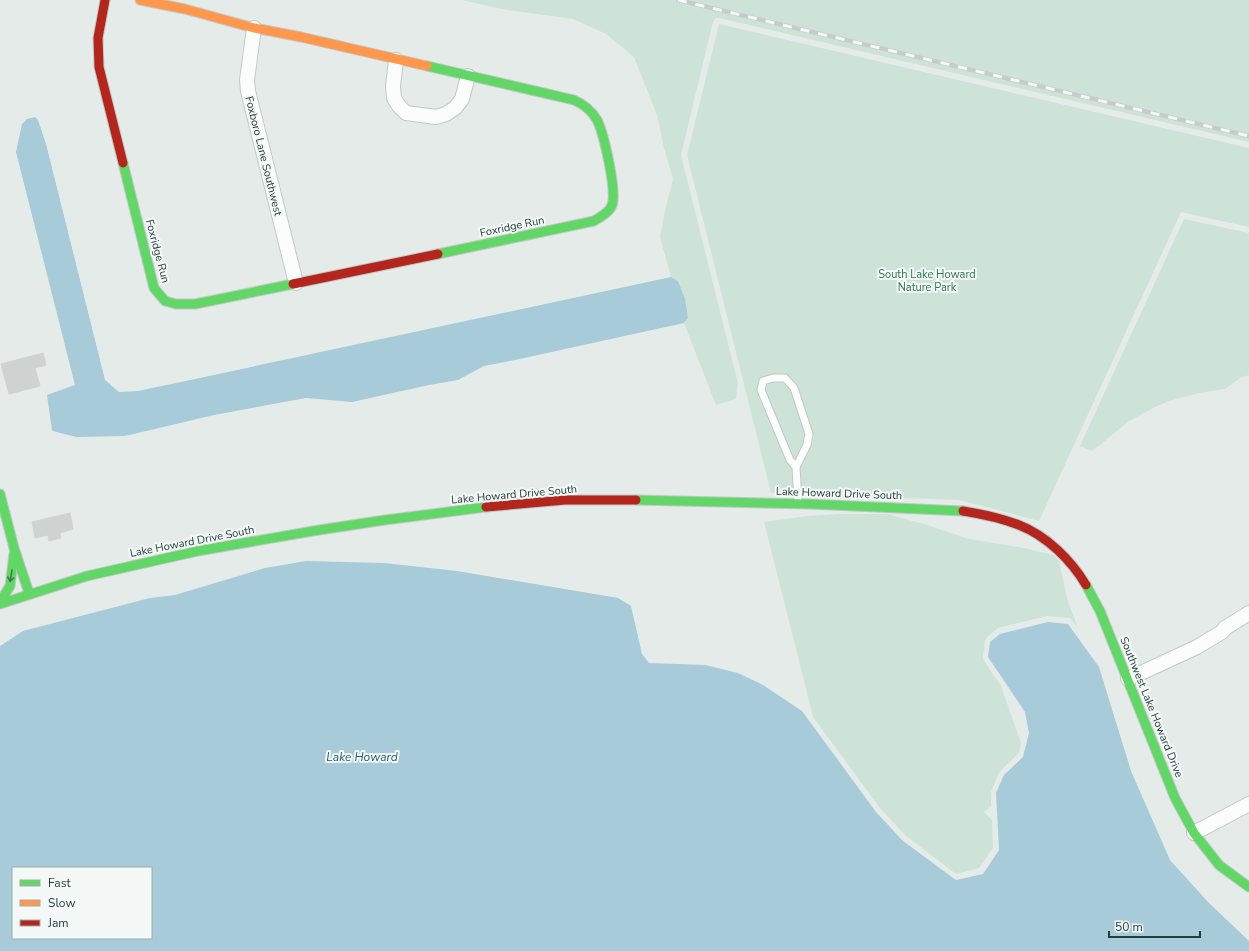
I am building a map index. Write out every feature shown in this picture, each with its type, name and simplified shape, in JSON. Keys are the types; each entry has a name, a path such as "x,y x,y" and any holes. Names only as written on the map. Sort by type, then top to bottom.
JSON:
{"street":[{"name":"Foxridge Run","path":"105,0 98,38 99,67 154,288 165,301 176,304 185,304 225,298 594,221 603,216 612,205 614,196 613,184 597,121 592,113 582,104 574,100 301,37 254,28 185,9 140,0"},
{"name":"Foxboro Lane Southwest","path":"254,28 247,80 248,90 296,283"},
{"path":"396,60 393,86 394,98 406,113 436,117 446,114 455,108 462,99 468,76"},
{"path":"0,494 14,548 29,593"},
{"name":"Lake Howard Drive South","path":"0,603 87,576 198,551 385,520 489,507 573,500 673,500 958,510 988,515 1009,521 1020,525 1035,534"},
{"name":"Southwest Lake Howard Drive","path":"1035,534 1043,538 1060,552 1075,567 1086,584 1100,611 1175,798 1194,833 1219,865 1236,879 1249,887"},
{"path":"0,603 10,586 14,548"},
{"path":"1128,679 1197,647 1249,613"},
{"path":"1194,833 1249,804"}],"lane":[{"path":"796,467 790,460 761,390 763,381 773,378 785,378 794,388 809,434 807,445 796,467 798,504"}],"green space":[{"path":"462,0 1249,0 1249,142 716,18 713,22 681,155 738,383 736,399 716,405 684,323 688,318 678,281 671,277 660,237 673,179 664,148 657,115 634,57 606,34 573,19 501,9"},
{"name":"South Lake Howard Nature Park","path":"719,24 1249,148 1249,227 1181,212 1039,521 959,500 771,493 687,155"},
{"path":"1184,219 1249,233 1249,375 1240,378 1225,389 1199,393 1169,401 1151,409 1128,422 1092,451 1080,446"},
{"path":"887,514 924,524 969,539 1024,548 1053,555 1059,561 1068,602 1078,628 1070,618 1047,616 998,628 987,637 985,641 983,656 984,661 1001,686 1021,743 1019,753 999,772 991,792 991,806 984,812 992,820 993,848 979,868 956,874 906,836 880,808 813,717 764,522 807,516"}],"water":[{"path":"35,117 38,120 46,144 105,380 119,392 138,391 671,277 678,281 685,299 688,318 684,323 484,366 458,380 352,402 306,398 214,415 125,436 76,437 53,431 47,395 75,385 16,152 22,124 27,119"},
{"name":"Lake Howard","path":"306,561 384,563 457,571 618,598 631,606 642,654 649,663 705,665 738,673 763,685 802,711 876,812 903,841 956,880 983,874 999,850 996,793 1004,775 1023,757 1029,733 1025,712 988,657 990,642 1000,634 1048,622 1068,624 1099,667 1131,771 1170,860 1208,902 1249,941 1249,951 0,951 0,646 23,631 150,598 175,595 265,568"}],"building":[{"path":"43,353 46,365 35,368 40,386 9,394 1,364"},
{"path":"70,513 73,529 60,533 61,538 49,541 48,535 35,538 32,522"}],"railway":[{"path":"678,0 1249,136"}],"traffic: fast":[{"path":"427,66 574,100 581,104 593,114 600,127 609,162 613,188 611,208 594,221 438,254"},
{"path":"123,163 154,288 165,301 176,304 195,304 293,284"},
{"path":"0,494 14,548 29,593"},
{"path":"636,500 809,504 963,511"},
{"path":"0,604 87,576 198,551 319,530 486,507"},
{"path":"0,602 10,586 14,554"},
{"path":"1086,585 1100,611 1175,798 1194,833 1219,865 1249,887"}],"traffic: slow":[{"path":"140,0 185,9 254,28 301,37 427,66"}],"traffic: jam":[{"path":"105,0 98,38 99,67 123,163"},
{"path":"293,284 438,254"},
{"path":"486,507 565,500 636,500"},
{"path":"963,511 1005,520 1019,525 1049,542 1066,558 1086,585"}]}
